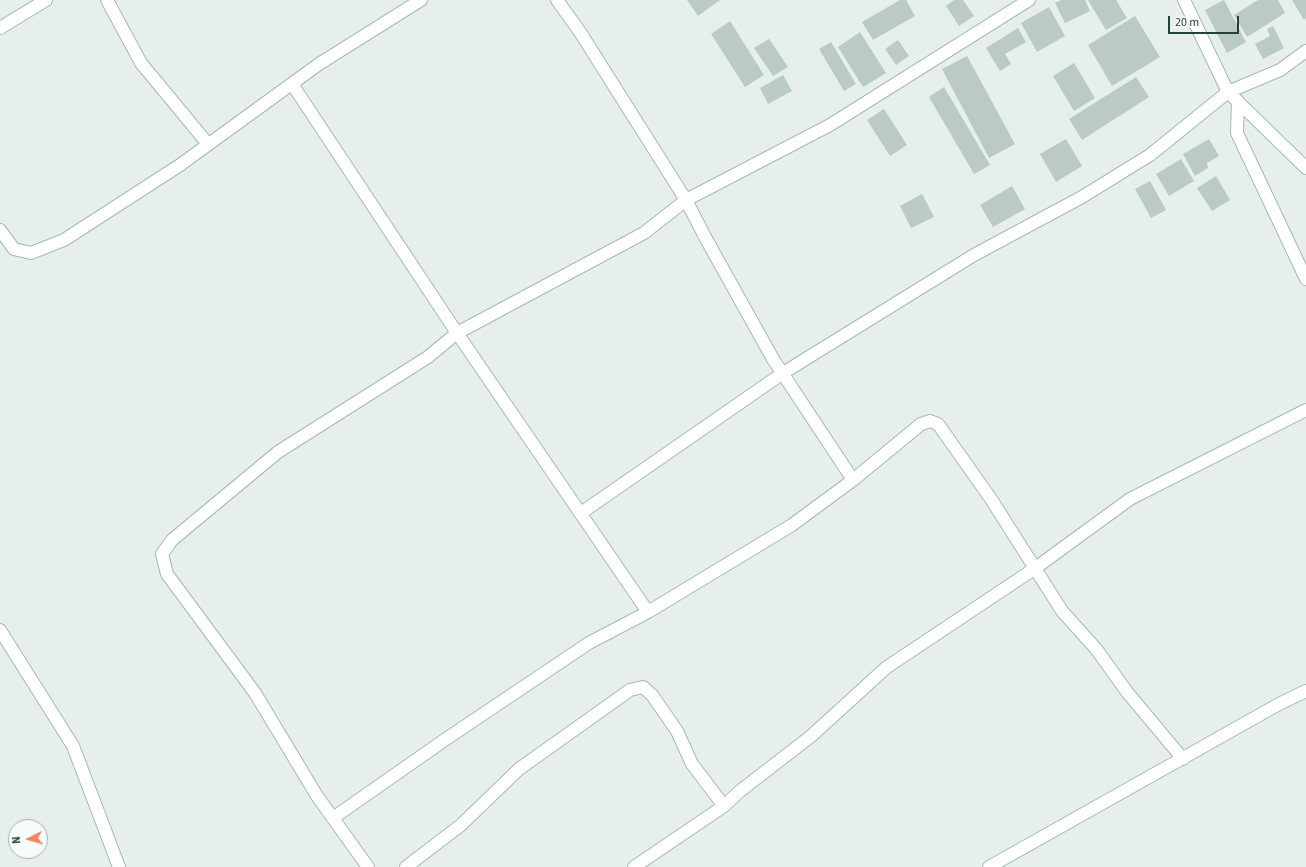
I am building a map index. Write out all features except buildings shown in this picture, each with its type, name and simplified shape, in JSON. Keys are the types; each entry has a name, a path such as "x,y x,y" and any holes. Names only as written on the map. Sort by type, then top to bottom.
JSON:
{"street":[{"path":"0,28 46,0"},
{"path":"107,0 141,63 208,144"},
{"path":"0,230 14,249 31,253 64,240 180,165 319,64 421,0"},
{"path":"557,0 580,32 686,200 704,237 783,373 853,480"},
{"path":"368,867 317,796 255,693 167,574 162,554 172,540 278,452 428,357 457,333 644,233 686,200 830,125 1029,0"},
{"path":"1184,0 1228,92 1306,168"},
{"path":"581,513 783,373 974,255 1082,197 1150,155 1228,92 1280,70 1306,51"},
{"path":"292,84 457,333 648,612"},
{"path":"1238,101 1236,133 1306,279"},
{"path":"634,867 724,806 740,791 810,737 887,667 1034,569 1130,499 1306,410"},
{"path":"333,818 446,739 589,643 648,612 792,525 853,480 922,424 930,421 938,424 991,498 1034,569 1062,611 1097,650 1127,692 1183,759"},
{"path":"0,630 73,746 119,867"},
{"path":"406,867 462,825 519,769 630,690 643,687 652,695 677,731 692,764 724,806"},
{"path":"989,867 1306,691"}]}
